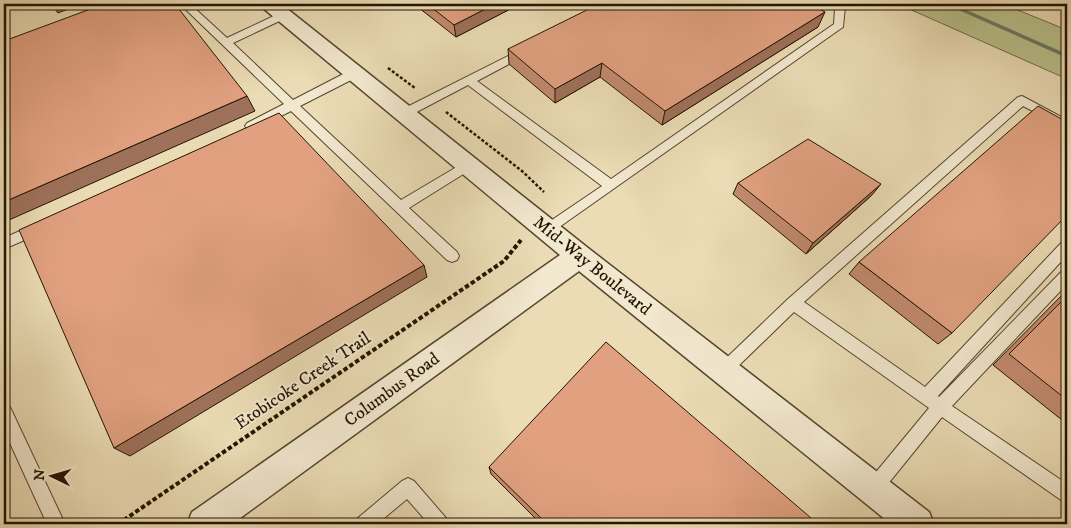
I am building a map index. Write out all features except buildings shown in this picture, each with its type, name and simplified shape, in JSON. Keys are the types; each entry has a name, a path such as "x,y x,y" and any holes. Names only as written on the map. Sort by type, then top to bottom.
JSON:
{"street":[{"name":"Mid-Way Boulevard","path":"277,9 579,256 917,524"},
{"name":"Columbus Road","path":"204,524 579,256"}],"lane":[{"path":"185,4 452,256"},
{"path":"548,230 839,25 840,8 832,4"},
{"path":"226,42 277,9"},
{"path":"404,113 530,48"},
{"path":"241,131 355,73"},
{"path":"469,80 610,185"},
{"path":"724,370 793,303 1022,100 1067,125"},
{"path":"400,207 469,165"},
{"path":"4,244 48,223"},
{"path":"873,490 933,402 1067,246"},
{"path":"933,402 1067,275"},
{"path":"793,303 1067,494"},
{"path":"4,413 56,524"},
{"path":"364,524 408,487 440,524"}],"path":[{"path":"440,107 522,171 547,195"},
{"name":"Etobicoke Creek Trail","path":"118,524 504,261"}],"green space":[{"path":"898,4 1003,4 1067,30 1067,79"}],"waterway":[{"path":"948,4 1067,56"}]}
